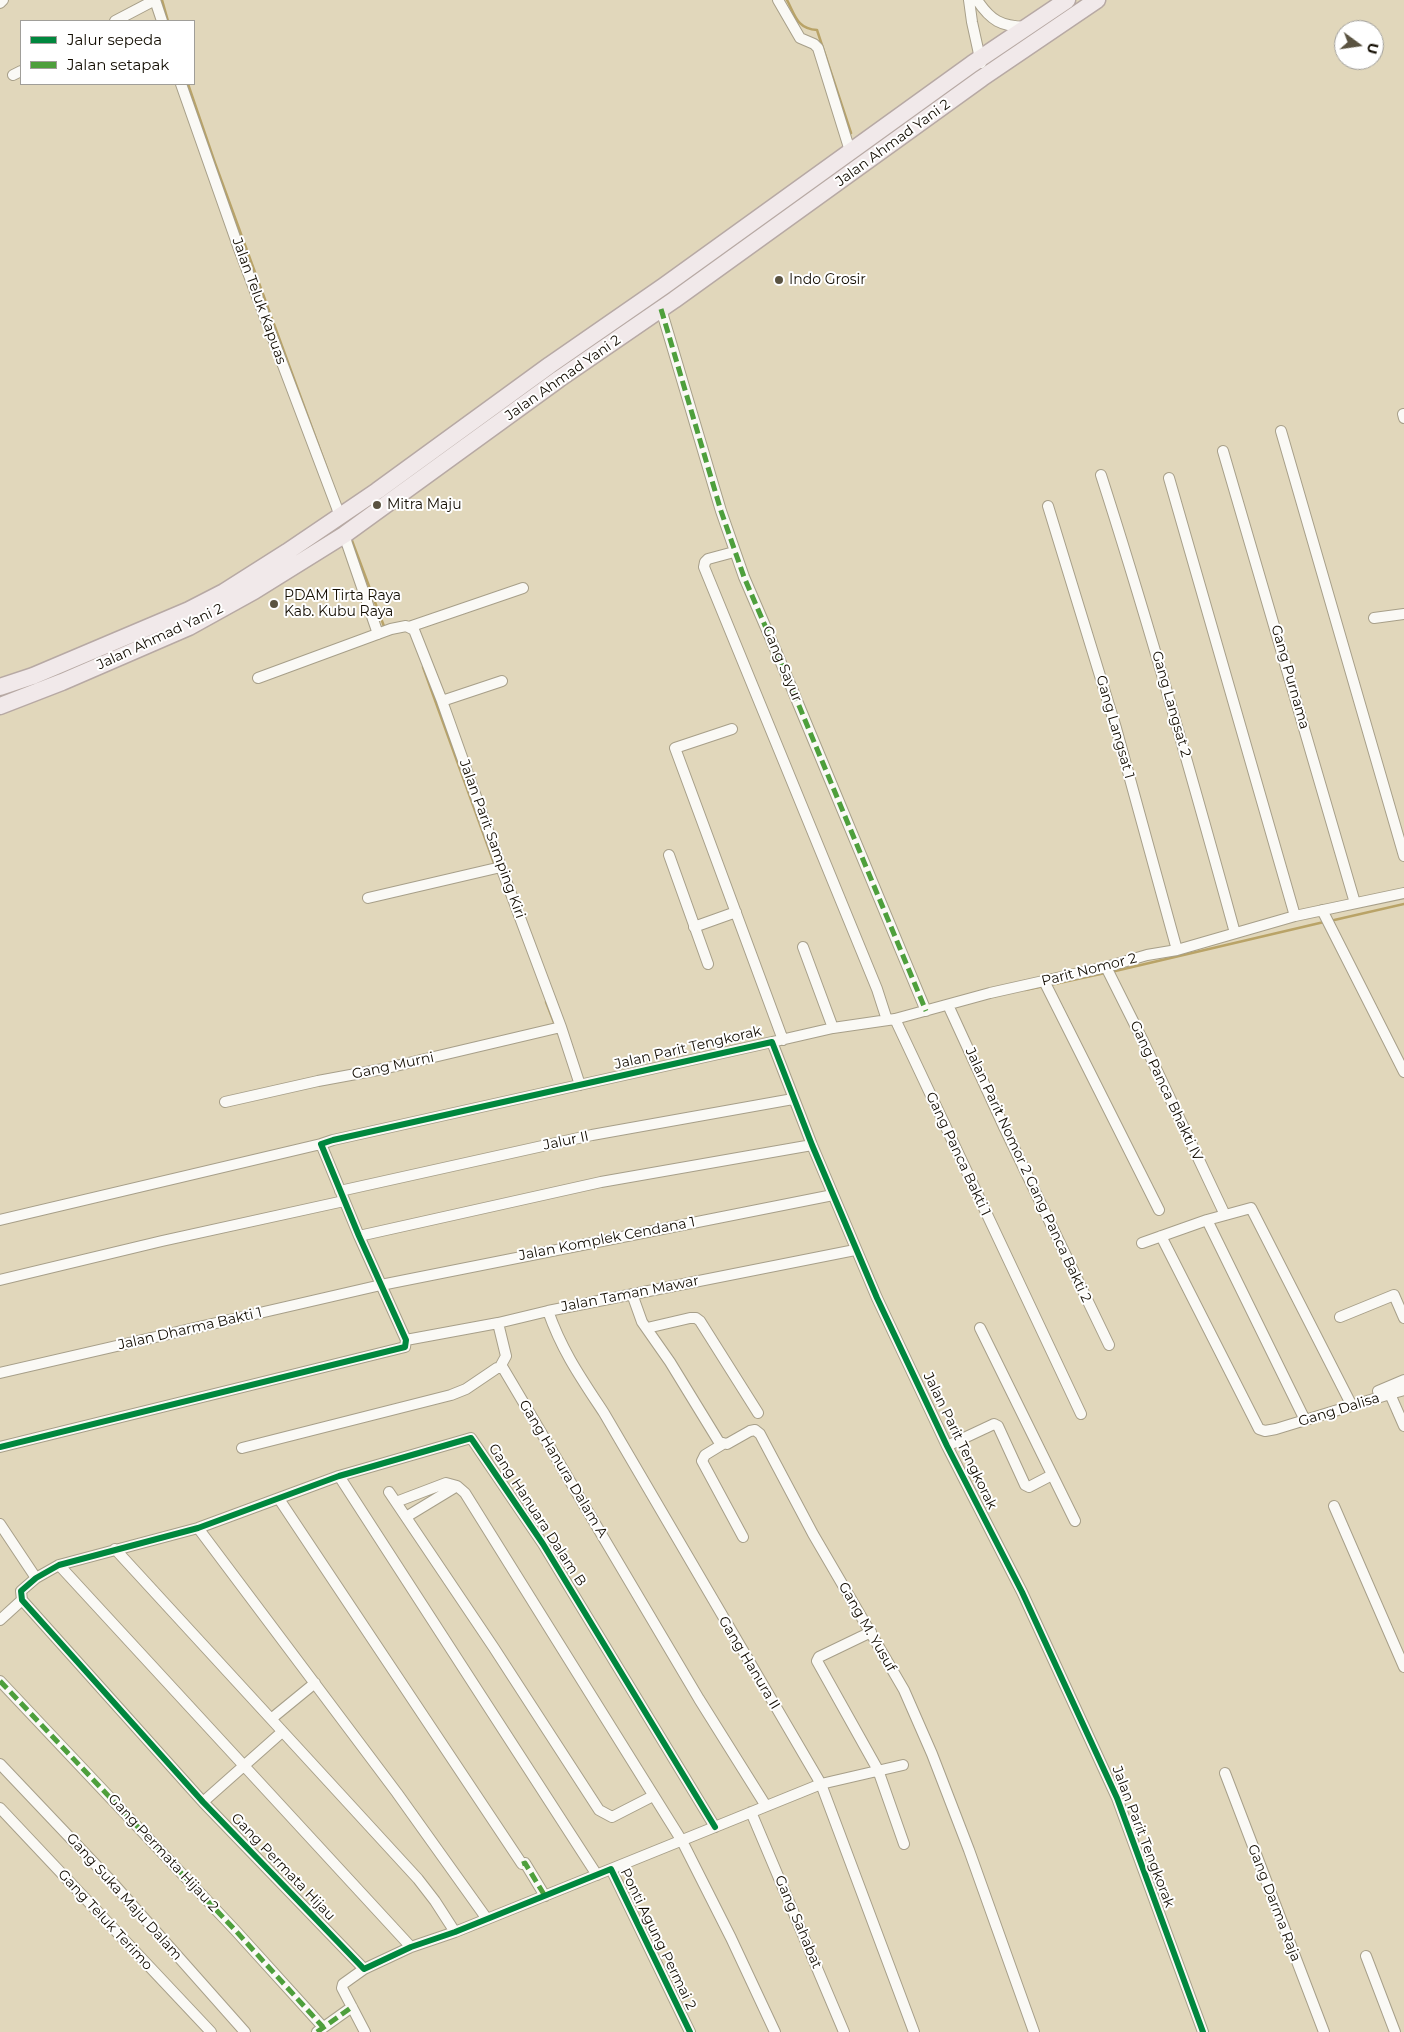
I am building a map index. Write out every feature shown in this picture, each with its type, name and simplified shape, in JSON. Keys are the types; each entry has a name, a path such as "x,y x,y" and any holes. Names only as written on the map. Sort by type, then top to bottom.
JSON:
{"highway":[{"name":"Jalan Ahmad Yani 2","path":"0,688 189,610 224,592 343,514 850,152 1067,0"},
{"name":"Jalan Ahmad Yani 2","path":"0,706 62,682 189,627 238,600 348,533 559,379 661,309 988,74 1097,0"},
{"path":"550,365 559,379"}],"street":[{"path":"0,3 3,0"},
{"path":"117,20 155,0 162,20"},
{"path":"778,0 800,38 814,44 818,48 850,152"},
{"path":"969,0 980,60 988,74"},
{"path":"977,0 995,21 1008,26 1026,28"},
{"name":"Jalan Teluk Kapuas","path":"181,85 242,258 343,514"},
{"name":"Gang Sayur","path":"661,309 734,552 926,1011"},
{"path":"1281,431 1404,856"},
{"name":"Gang Purnama","path":"1223,451 1355,903"},
{"name":"Gang Langsat 2","path":"1101,475 1138,589 1235,933"},
{"path":"1169,478 1294,916"},
{"name":"Gang Langsat 1","path":"1048,506 1116,728 1177,950"},
{"path":"348,533 384,632"},
{"name":"Gang Panca Bakti 1","path":"734,552 708,559 704,567 877,989 1081,1414"},
{"path":"258,678 384,632 403,626 409,627 523,588"},
{"path":"1374,618 1404,614"},
{"name":"Jalan Parit Samping Kiri","path":"409,627 416,634 442,701 496,868 561,1027 580,1086"},
{"path":"442,701 502,681"},
{"path":"732,729 675,748 783,1040"},
{"path":"669,855 708,964"},
{"path":"368,898 496,868"},
{"name":"Parit Nomor 2","path":"772,1042 833,1028 891,1020 1106,967 1147,954 1177,950 1294,916 1325,917 1355,903 1404,893"},
{"path":"694,927 736,912"},
{"path":"1325,917 1404,1072"},
{"path":"802,946 833,1028"},
{"name":"Gang Panca Bhakti IV","path":"1106,967 1225,1215"},
{"path":"1044,981 1159,1210"},
{"name":"Jalan Parit Nomor 2 Gang Panca Bakti 2","path":"948,1005 1004,1128 1109,1345"},
{"name":"Gang Murni","path":"225,1102 318,1080 383,1069 561,1027"},
{"name":"Jalan Parit Tengkorak","path":"0,1220 321,1144 772,1042 793,1099 855,1250 947,1446 1022,1592 1117,1798 1203,2032"},
{"name":"Jalur II","path":"340,1191 592,1135 793,1099"},
{"path":"0,1447 402,1348 406,1344 406,1340 359,1236 321,1144"},
{"path":"359,1236 601,1182 812,1145"},
{"name":"Jalan Komplek Cendana 1","path":"381,1285 832,1195"},
{"path":"0,1280 153,1243 344,1201"},
{"path":"1142,1243 1207,1220 1251,1208 1352,1406"},
{"path":"1207,1220 1305,1420"},
{"name":"Gang Dalisa","path":"1161,1236 1259,1429 1265,1431 1390,1394 1404,1426"},
{"name":"Jalan Taman Mawar","path":"406,1340 855,1250"},
{"name":"Jalan Dharma Bakti 1","path":"0,1372 381,1285"},
{"path":"632,1294 639,1316 670,1362 719,1442 723,1444"},
{"path":"1340,1317 1394,1295 1404,1318"},
{"name":"Gang Hanura II","path":"548,1311 556,1334 574,1368 604,1413 821,1784 914,2032"},
{"path":"647,1328 690,1318 696,1318 700,1321 758,1414"},
{"path":"242,1448 451,1395 466,1389 500,1367 506,1356 498,1323"},
{"path":"980,1328 1075,1521"},
{"name":"Gang Hanura Dalam A","path":"500,1367 508,1376 699,1699 766,1806"},
{"path":"1378,1391 1404,1380"},
{"path":"1390,1394 1404,1390"},
{"path":"947,1446 994,1424 998,1426 1025,1485 1029,1487 1052,1475"},
{"name":"Gang M. Yusuf","path":"743,1537 702,1462 705,1455 723,1444 727,1444 755,1430 760,1434 813,1534 904,1690 932,1754 969,1850 1034,2032"},
{"name":"Gang Hanuara Dalam B","path":"0,1620 21,1597 24,1588 36,1578 59,1566 115,1549 198,1528 339,1476 470,1438 473,1439 543,1544 716,1827"},
{"path":"339,1476 597,1875 455,1932 411,1947 364,1969 342,1986 365,2032"},
{"path":"396,1502 446,1482 457,1486 465,1493 682,1841 731,1938 775,2032"},
{"path":"406,1517 457,1486"},
{"path":"389,1492 599,1810 612,1817 654,1796"},
{"path":"279,1499 444,1745 509,1847 522,1864 525,1862 545,1896"},
{"path":"1334,1506 1404,1667"},
{"path":"0,1524 36,1578"},
{"path":"198,1528 315,1683 487,1919"},
{"path":"115,1549 418,1879 455,1932"},
{"path":"59,1566 411,1947"},
{"name":"Gang Permata Hijau","path":"21,1597 203,1802 364,1969"},
{"path":"870,1632 820,1657 817,1661 878,1770 904,1844"},
{"name":"Gang Permata Hijau 2","path":"0,1681 236,1930 320,2030"},
{"path":"271,1719 315,1683"},
{"path":"203,1802 282,1732"},
{"name":"Gang Suka Maju Dalam","path":"0,1764 112,1882 245,2032"},
{"path":"611,1869 821,1784 903,1765"},
{"name":"Gang Darma Raja","path":"1225,1773 1324,2032"},
{"name":"Gang Teluk Terimo","path":"0,1808 211,2032"},
{"name":"Gang Sahabat","path":"751,1812 844,2032"},
{"name":"Ponti Agung Permai 2","path":"597,1875 611,1869 690,2032"},
{"path":"1366,1956 1396,2032"},
{"path":"320,2030 352,2007"}],"waterway":[{"path":"162,0 168,20"},
{"path":"787,0 801,24 810,29 817,30 851,133"},
{"path":"188,85 327,469"},
{"path":"351,538 385,629"},
{"path":"423,667 495,866"},
{"path":"1330,921 1404,904"},
{"path":"1111,972 1324,922"},
{"path":"1050,985 1105,973"},
{"path":"1025,990 1044,986"},
{"path":"546,1002 555,1025"}],"marked path":[{"path":"661,309 721,511 744,577 926,1011"},
{"path":"0,1681 235,1930 323,2027"},
{"path":"522,1864 525,1863 545,1896"},
{"path":"317,2032 352,2007"}],"cycle path":[{"path":"0,1447 405,1347 406,1340 359,1236 321,1144 772,1042 812,1145 877,1298 947,1446 1022,1592 1117,1798 1203,2032"},
{"path":"690,2032 611,1869 455,1932 411,1947 364,1969 203,1802 22,1600 21,1591 36,1578 59,1565 198,1528 339,1476 471,1438 543,1544 715,1827"}],"place":[{"name":"Indo Grosir","path":"779,280"},
{"name":"Mitra Maju","path":"377,505"},
{"name":"PDAM Tirta Raya Kab. Kubu Raya","path":"274,604"}]}
